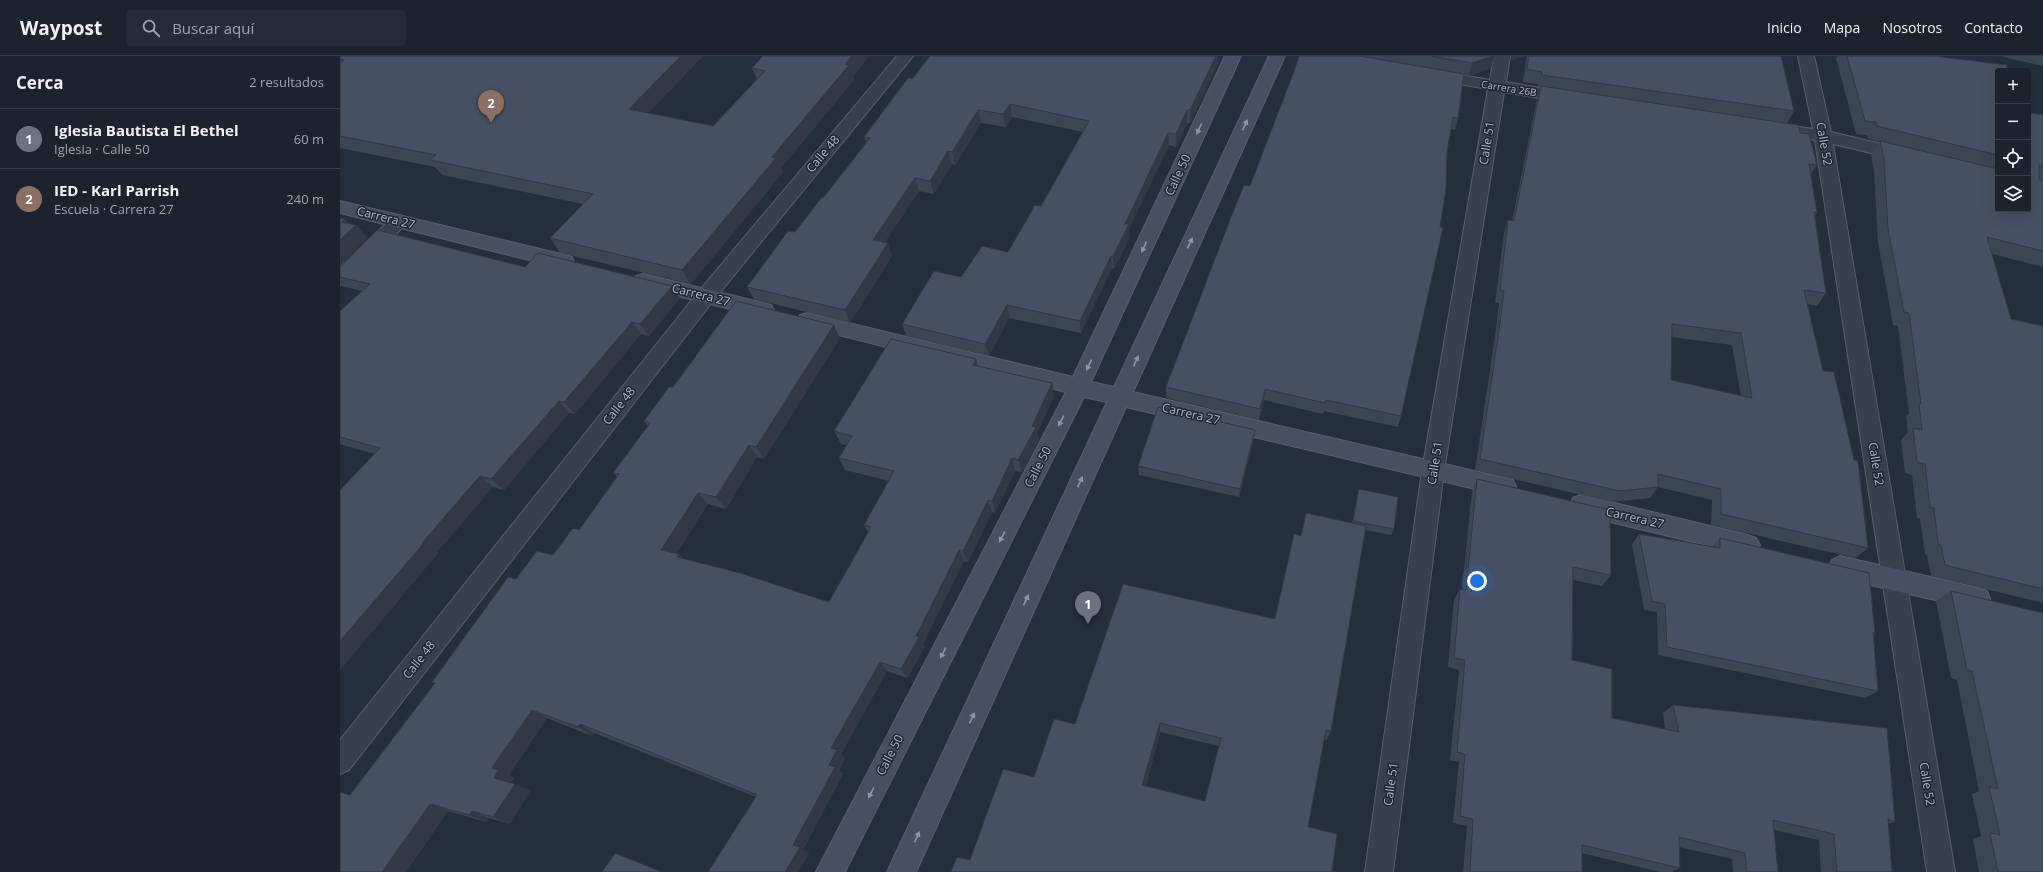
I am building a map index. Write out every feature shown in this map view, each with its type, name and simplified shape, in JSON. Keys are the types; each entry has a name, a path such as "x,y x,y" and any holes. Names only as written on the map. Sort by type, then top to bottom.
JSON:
{"street":[{"name":"Calle 48","path":"340,761 706,296 905,56"},
{"name":"Calle 50","path":"830,872 1079,386 1233,56"},
{"path":"901,872 1277,56"},
{"name":"Calle 51","path":"1379,872 1433,471 1502,56"},
{"name":"Calle 52","path":"1806,56 1823,136 1941,872"},
{"name":"Carrera 26B","path":"1419,73 1496,87 1582,100"},
{"path":"1753,125 1823,136 1922,159"},
{"name":"Carrera 27","path":"340,207 583,266"},
{"path":"340,278 399,221"},
{"name":"Carrera 27","path":"629,277 1119,397 1526,492"},
{"name":"Carrera 27","path":"1564,502 1772,550"},
{"path":"1818,561 1998,604"}],"building":[{"path":"340,56 681,56 629,109 713,126 765,71 752,68 763,56 852,56 845,64 849,65 772,157 776,158 682,270 550,238 593,194 430,160 436,155 340,136 340,63 344,60 340,59"},
{"path":"930,56 1216,56 1190,110 1187,110 1176,134 1168,133 1125,224 1129,224 1113,256 1111,256 1080,321 1007,305 985,344 902,324 934,271 961,277 982,246 1008,252 1035,205 1041,206 1089,121 1010,104 1003,114 978,110 952,152 948,151 930,181 915,178 873,240 888,243 845,310 747,287 788,231 795,232 822,197 824,197 870,138 864,137 908,78 913,78"},
{"path":"1299,56 1360,56 1464,74 1458,118 1453,117 1447,152 1446,189 1440,227 1443,228 1401,416 1326,400 1325,403 1265,389 1260,409 1166,387 1231,217 1244,185 1250,186"},
{"path":"1431,56 1493,56 1472,63"},
{"path":"1529,56 1781,56 1794,111 1542,75 1542,72 1527,69"},
{"path":"1847,56 1934,56 2007,65 2007,68 1995,68 1995,154 1877,126 1876,122 1865,121"},
{"path":"1541,86 1798,125 1800,133 1809,134 1817,165 1809,164 1817,213 1814,212 1826,293 1804,290 1823,371 1834,372 1854,460 1858,461 1868,548 1721,514 1721,489 1658,474 1658,487 1620,491 1480,459 1504,291 1500,290 1508,220 1514,221","holes":["1672,324 1741,333 1752,398 1671,380"]},
{"path":"2031,113 2043,115 2043,166 2039,165 2039,179 2043,180 2043,251 1987,237 2011,319 2043,326 2043,589 1945,565 1941,545 1938,544 1934,508 1930,507 1925,464 1917,462 1913,428 1922,430 1919,404 1921,404 1909,313 1904,312 1888,229 1884,159 1880,141 1995,168 1995,212 2031,212"},
{"path":"340,218 345,219 342,222 356,225 340,240"},
{"path":"377,230 525,267 538,253 672,286 640,324 632,322 564,402 559,401 491,479 480,476 340,641 340,490 380,448 340,437 340,311 370,284 340,277 340,267"},
{"path":"736,301 834,325 756,447 749,445 716,497 698,493 661,550 679,554 677,557 740,573 829,602 871,527 864,525 894,471 839,458 852,436 834,431 891,339 976,359 973,365 1052,383 1032,426 1036,427 1018,460 1012,458 992,501 988,500 963,551 959,550 916,636 919,637 901,669 880,662 831,748 837,750 829,765 835,767 793,845 800,847 785,872 708,872 757,795 580,724 578,727 532,710 492,768 498,770 494,778 515,784 493,817 472,811 469,815 430,804 382,872 340,872 340,792 350,795 435,683 432,682 508,577 516,579 537,551 553,555 573,528 579,530 619,474 613,473 650,423 644,421 669,387 673,387"},
{"path":"1158,407 1255,430 1240,489 1138,466"},
{"path":"1477,479 1610,510 1611,575 1573,567 1572,660 1612,669 1612,718 1679,732 1673,705 1887,728 1895,822 1888,819 1892,872 1837,872 1834,834 1773,820 1778,872 1747,872 1745,853 1679,837 1680,868 1582,845 1582,872 1470,872 1473,819 1460,816 1465,754 1457,752 1465,660 1454,658 1460,589 1466,590"},
{"path":"1359,489 1398,497 1394,529 1353,521"},
{"path":"1306,513 1366,526 1331,731 1326,730 1308,827 1337,834 1332,871 1337,872 951,872 957,857 970,860 1003,769 1034,777 1054,719 1075,724 1123,584 1275,619 1294,534 1301,536","holes":["1160,723 1221,738 1205,801 1142,785"]},
{"path":"1639,534 1720,548 1720,538 1869,573 1875,633 1873,632 1878,691 1667,647 1665,604 1652,601"},
{"path":"1951,591 2043,613 2043,872 1998,872 1990,833 2000,835 1989,787 1998,789 1972,671 1967,670"},
{"path":"615,853 662,872 602,872"}],"place":[{"name":"IED - Karl Parrish","path":"491,123"},
{"name":"Iglesia Bautista El Bethel","path":"1088,624"}]}
